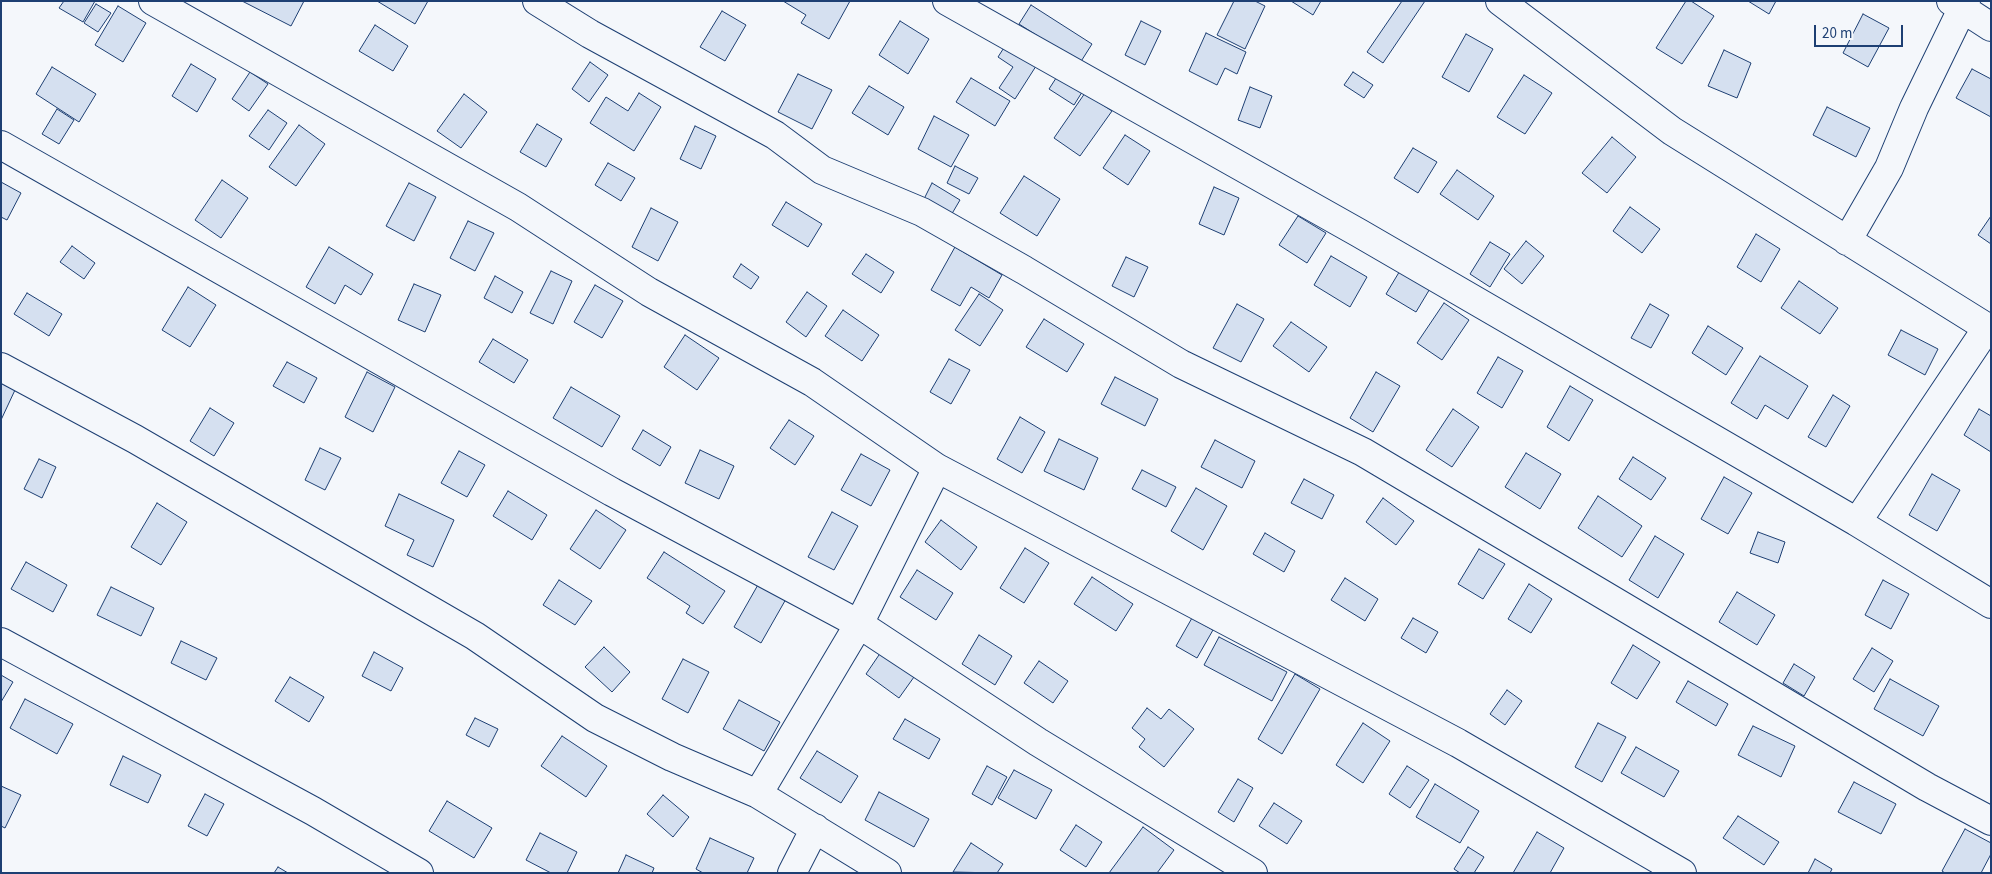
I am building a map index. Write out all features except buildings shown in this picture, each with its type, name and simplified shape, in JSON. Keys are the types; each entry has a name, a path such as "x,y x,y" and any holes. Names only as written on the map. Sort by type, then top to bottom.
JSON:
{"street":[{"path":"153,1 518,207 648,292 812,382 937,468 1458,743 1682,873"},
{"path":"537,1 590,34 775,135 822,170 922,212 1024,270 1181,364 1363,452 1926,787 1991,821"},
{"path":"947,1 1359,233 1857,522 1991,604"},
{"path":"1500,1 1672,131 1989,329 1857,522"},
{"path":"1847,241 1889,168 1959,4 1991,27"},
{"path":"1,145 612,492 859,624 1038,742 1253,873"},
{"path":"1,367 135,439 475,636 595,718 672,757 758,794 887,873"},
{"path":"758,794 859,624 937,468"},
{"path":"1,642 314,811 419,873"},
{"path":"792,873 815,828"}]}
